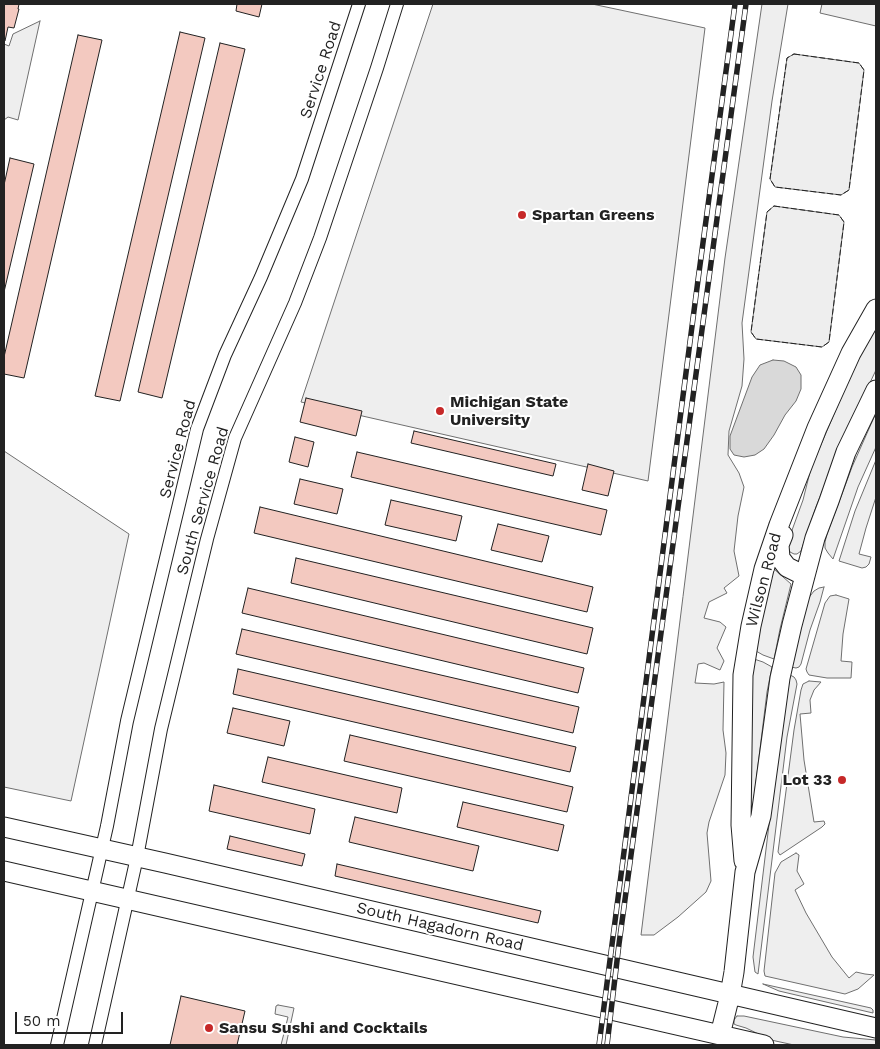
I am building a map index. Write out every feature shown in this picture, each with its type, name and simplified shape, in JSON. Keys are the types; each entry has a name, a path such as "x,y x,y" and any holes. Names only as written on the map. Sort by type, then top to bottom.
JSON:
{"street":[{"name":"Service Road","path":"57,1045 107,826 126,722 197,429 225,355 261,277 302,179 359,4"},
{"name":"South Service Road","path":"96,1045 137,857 161,729 207,539 235,438 294,303 316,247 397,4"},
{"name":"Wilson Road","path":"745,872 741,825 743,675 751,626 764,569 804,459 851,352 876,309"},
{"name":"Wilson Road","path":"720,1035 734,972 745,872 761,816 780,678 792,625 816,538 846,452 876,390"},
{"path":"804,459 799,490 780,545 780,558 787,567 805,576"},
{"name":"South Hagadorn Road","path":"4,827 876,1028"},
{"path":"4,871 764,1045"}],"shaded area":[{"name":"Spartan Greens","path":"433,4 592,4 705,28 648,481 301,402"},
{"path":"762,4 788,4 772,101 742,323 744,359 742,386 729,431 728,455 739,473 744,487 734,551 739,576 724,588 727,593 709,602 704,618 720,622 726,627 717,648 724,661 720,670 704,663 698,664 695,683 714,684 724,682 723,730 726,753 725,775 707,833 711,881 706,892 654,935 641,935 725,258"},
{"path":"822,4 876,4 876,26 820,13"},
{"path":"40,21 18,120 8,117 4,120 4,44 9,46 13,34"},
{"path":"794,54 859,63 864,70 849,190 841,195 775,187 770,179 787,58"},
{"path":"774,206 839,215 844,222 829,342 822,347 756,339 751,332 767,212"},
{"path":"876,324 876,370 841,444 801,551 794,554 790,552 787,544 803,500 811,468 849,379"},
{"path":"773,360 784,361 796,367 801,375 801,389 796,401 764,449 755,455 744,457 734,455 730,449 730,436 752,377 760,365"},
{"path":"876,413 876,447 858,487 833,559 825,548 827,534 852,467"},
{"path":"4,451 129,534 71,801 4,787"},
{"path":"876,460 876,497 859,554 871,557 869,564 862,568 839,561 855,511"},
{"path":"774,569 791,584 774,659 756,651 760,620"},
{"path":"824,587 801,664 796,668 791,667 807,600 814,591"},
{"path":"836,595 849,599 841,661 852,662 851,678 827,678 809,675 806,669 825,603 830,596"},
{"path":"754,659 772,667 767,692 751,822 749,824 750,699"},
{"path":"790,675 794,677 797,684 787,737 758,974 755,972 753,957 774,783"},
{"path":"809,681 821,682 814,690 810,700 811,713 800,714 804,760 814,822 824,821 825,824 780,855 778,852 794,730 801,690 803,684"},
{"path":"796,853 799,855 797,871 804,884 795,890 832,957 849,978 856,972 874,975 858,989 845,994 765,976 775,873 781,862"},
{"path":"763,984 871,1008 873,1013 779,991"},
{"path":"276,1006 294,1008 286,1045 281,1045 288,1017 275,1014"},
{"path":"737,1016 843,1037 876,1040 876,1045 794,1045 771,1040 734,1024"}],"building":[{"path":"4,4 19,4 14,28 8,27 5,41 4,40"},
{"path":"237,4 262,4 259,17 236,11"},
{"path":"180,32 205,38 120,401 95,396"},
{"path":"78,35 102,40 24,378 4,374 4,357"},
{"path":"220,43 245,49 162,398 138,392"},
{"path":"10,158 34,164 4,292 4,185"},
{"path":"306,398 362,411 356,436 300,422"},
{"path":"414,431 556,464 553,476 411,443"},
{"path":"295,437 314,442 308,467 289,462"},
{"path":"357,452 607,510 601,535 351,477"},
{"path":"588,464 614,471 608,496 582,490"},
{"path":"300,479 343,489 337,514 294,504"},
{"path":"391,500 462,516 456,541 385,525"},
{"path":"260,507 593,587 587,612 254,533"},
{"path":"498,524 549,536 542,562 491,550"},
{"path":"296,558 593,628 587,654 291,583"},
{"path":"248,588 584,668 578,693 242,613"},
{"path":"242,629 579,707 573,733 236,654"},
{"path":"238,669 576,747 570,772 233,694"},
{"path":"233,708 290,721 284,746 227,733"},
{"path":"350,735 573,787 567,812 344,761"},
{"path":"268,757 402,788 397,813 262,782"},
{"path":"214,785 315,809 310,834 209,811"},
{"path":"463,802 564,825 558,851 457,827"},
{"path":"355,817 479,846 473,871 349,842"},
{"path":"230,836 305,854 302,866 227,849"},
{"path":"337,864 541,911 538,923 335,876"},
{"path":"181,996 245,1011 237,1045 170,1045"}],"railway":[{"path":"599,1045 735,4"},
{"path":"607,1045 746,4"}],"fence":[{"path":"794,54 859,63 864,70 849,190 841,195 775,187 770,179 787,58 794,54"},
{"path":"774,206 839,215 844,222 829,342 822,347 756,339 751,332 767,212 774,206"}],"place":[{"name":"Spartan Greens","path":"522,215"},
{"name":"Michigan State University","path":"440,411"},
{"name":"Lot 33","path":"842,780"},
{"name":"Sansu Sushi and Cocktails","path":"209,1028"}]}
